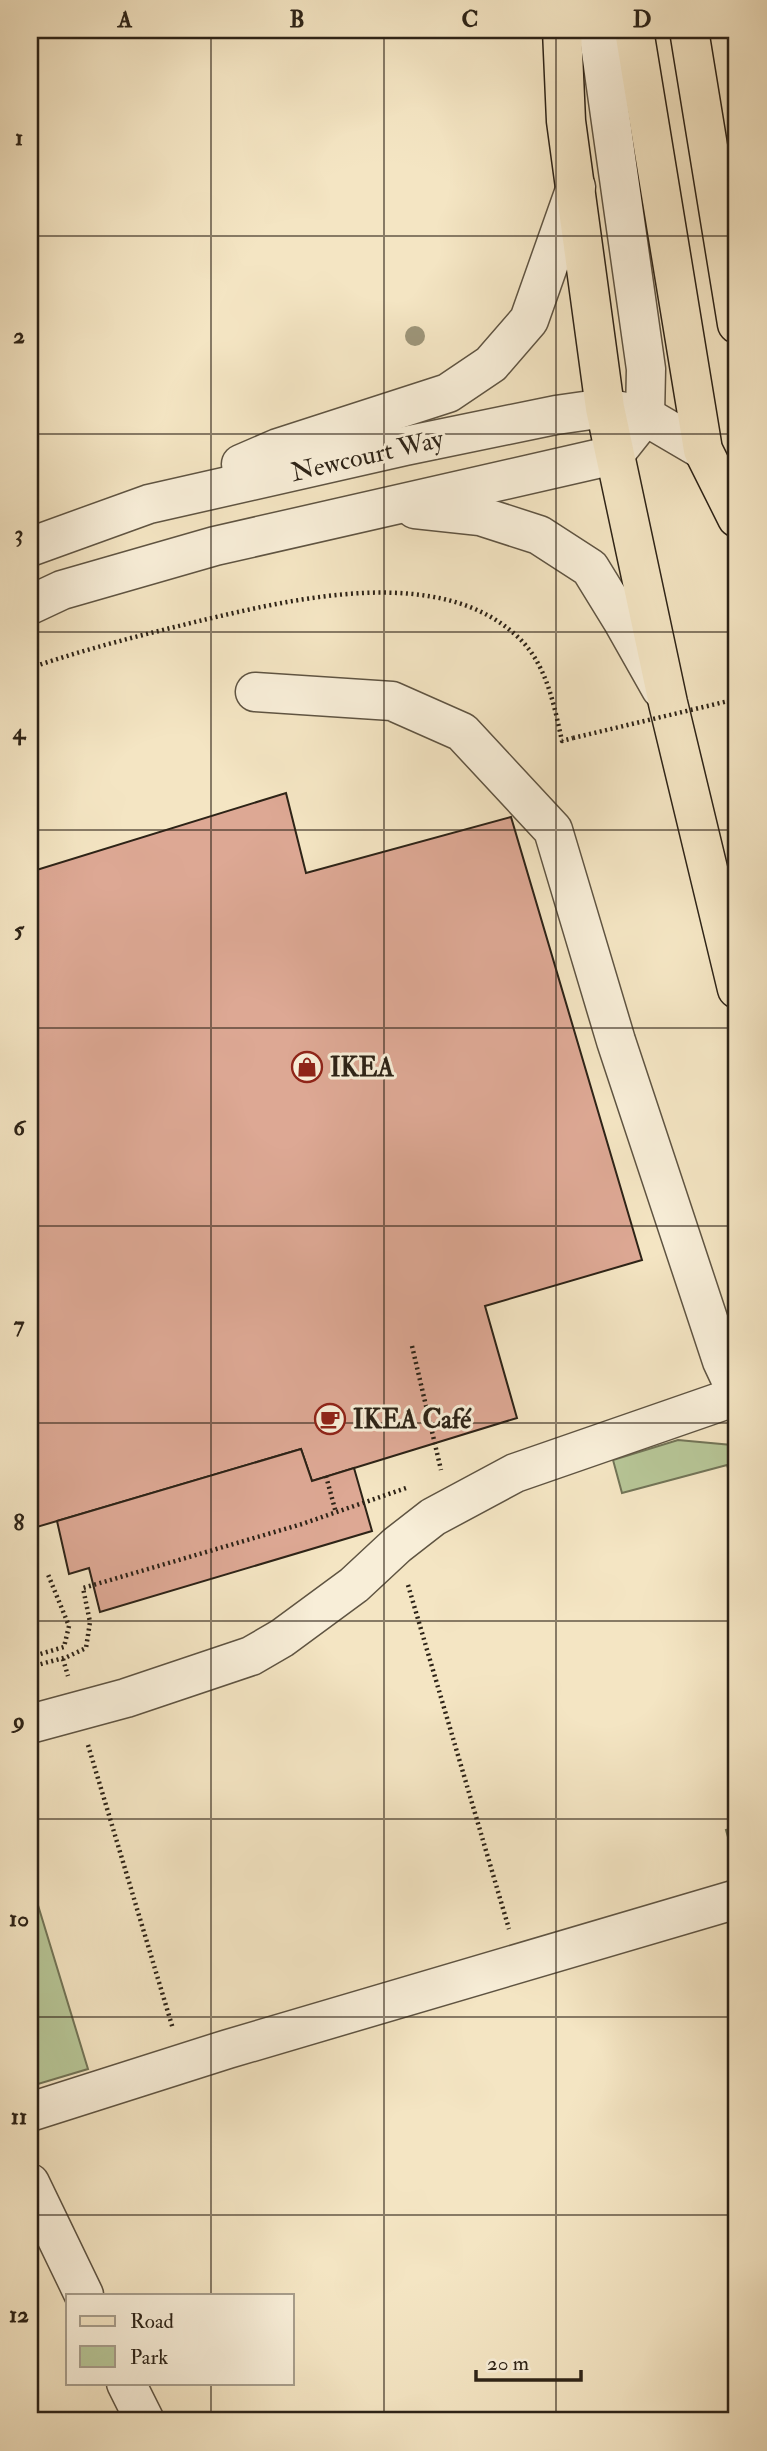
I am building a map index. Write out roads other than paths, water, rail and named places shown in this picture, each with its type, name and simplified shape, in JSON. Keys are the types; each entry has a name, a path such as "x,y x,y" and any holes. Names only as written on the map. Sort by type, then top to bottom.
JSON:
{"main road":[{"path":"539,30 566,121"},
{"path":"562,30 566,121 614,455 668,703 737,989"},
{"path":"634,30 703,450 737,518"},
{"path":"689,30 737,324"}],"street":[{"path":"598,30 646,369 645,415 614,455"},
{"path":"149,505 278,448 448,393 491,364 529,320 576,187"},
{"name":"Newcourt Way","path":"30,547 149,505 405,446 556,415 606,408 645,415 703,450"},
{"name":"Newcourt Way","path":"30,605 62,590 215,546 614,455"},
{"path":"383,506 480,516 539,535 590,568 668,703"},
{"path":"30,1724 126,1698 251,1656 282,1638 354,1585 397,1545 433,1517 515,1474 737,1394 722,1361 615,1041 553,830 462,732 391,701 255,692"},
{"path":"30,2112 183,2063 737,1899"},
{"path":"30,2183 84,2294"},
{"path":"127,2384 145,2421"}],"place":[{"name":"IKEA","path":"307,1067"},
{"name":"IKEA Café","path":"330,1419"}]}
